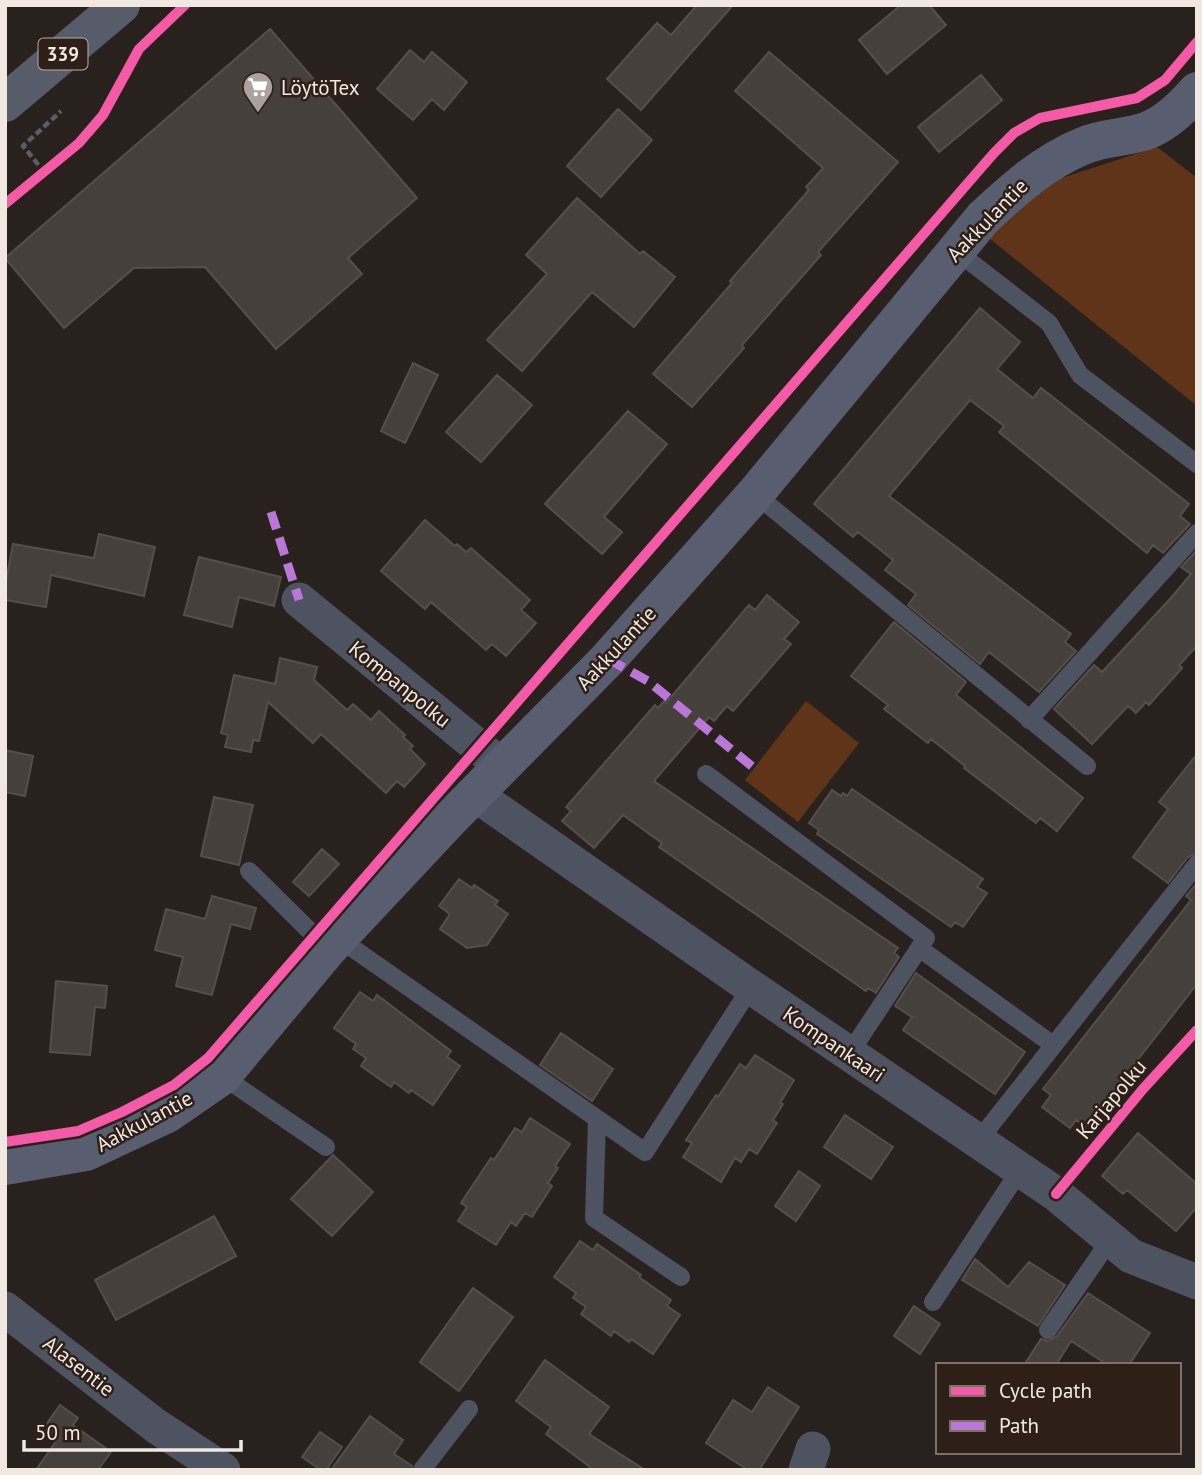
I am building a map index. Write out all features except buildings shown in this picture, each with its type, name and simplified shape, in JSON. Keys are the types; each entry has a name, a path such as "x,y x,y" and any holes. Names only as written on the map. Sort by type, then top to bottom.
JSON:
{"main road":[{"name":"339","path":"5,103 121,5"}],"street":[{"name":"Aakkulantie","path":"5,1166 86,1152 167,1114 222,1076 333,944 448,821 608,659 755,494 955,250 993,209 1023,181 1052,161 1086,144 1148,130 1184,106 1197,91"},
{"name":"Kompanpolku","path":"299,600 503,767"},
{"name":"Kompankaari","path":"476,795 751,987 1056,1194 1131,1256 1197,1282"},
{"name":"Alasentie","path":"5,1309 156,1426 223,1470"}],"lane":[{"path":"955,250 1049,323 1080,374 1197,464"},
{"path":"755,494 1087,766"},
{"path":"1029,720 1197,533"},
{"path":"706,774 926,938 849,1054"},
{"path":"978,1141 1197,864"},
{"path":"250,871 333,944 645,1152 751,987"},
{"path":"919,948 1053,1045"},
{"path":"222,1076 326,1147"},
{"path":"597,1119 594,1218 681,1277"},
{"path":"933,1302 1020,1170"},
{"path":"1048,1330 1110,1240"},
{"path":"422,1470 469,1409"}],"path":[{"path":"35,181 49,169 23,146 61,111"}],"shaded area":[{"path":"1157,147 1197,178 1197,406 989,238 1040,185"},
{"path":"806,701 859,743 798,822 745,780"}],"marked path":[{"path":"271,512 299,600"},
{"path":"608,659 648,681 754,768"}],"cycle path":[{"path":"5,204 79,143 103,115 139,49 185,5"},
{"path":"5,1142 78,1131 174,1085 208,1058 994,153 1014,133 1040,118 1137,98 1165,80 1197,42"},
{"name":"Karjapolku","path":"1056,1194 1143,1089 1197,1030"}],"place":[{"name":"LöytöTex","path":"258,114"}]}
